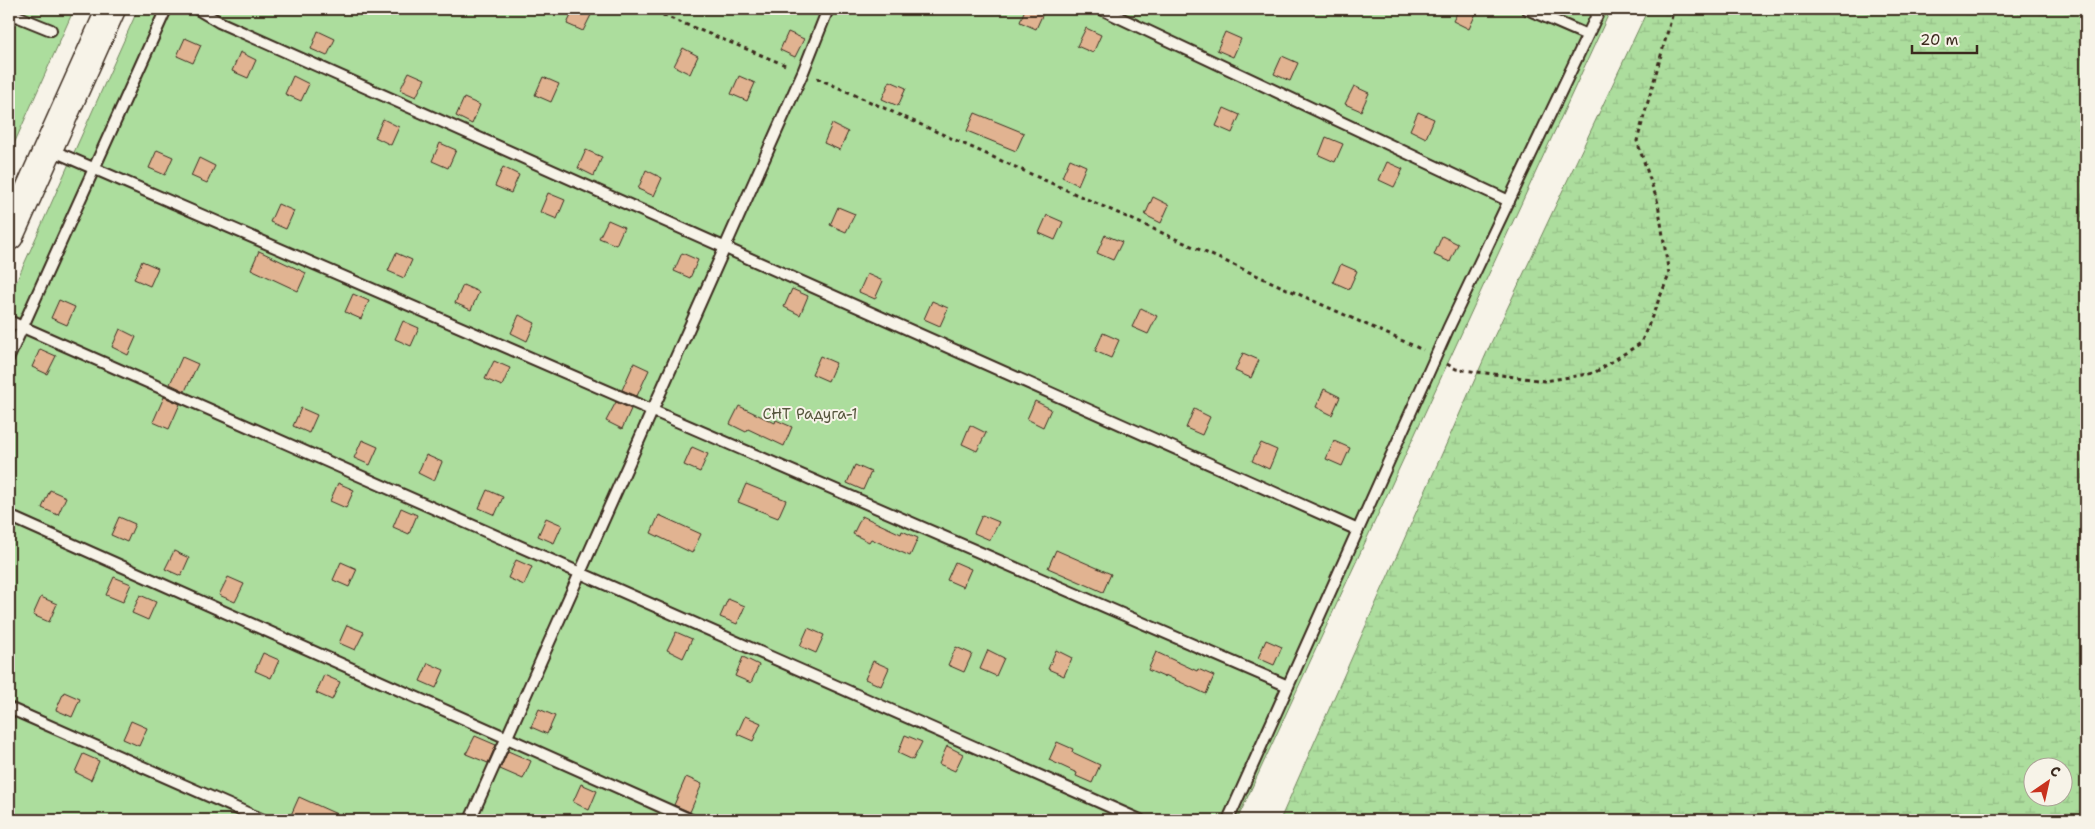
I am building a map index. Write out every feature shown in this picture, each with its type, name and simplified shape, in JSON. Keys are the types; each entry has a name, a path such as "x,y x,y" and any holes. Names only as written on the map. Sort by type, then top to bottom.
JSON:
{"street":[{"path":"9,236 111,9"}],"lane":[{"path":"9,357 166,9"},
{"path":"197,9 219,22 1358,530"},
{"path":"470,820 802,72 828,9"},
{"path":"1101,9 1509,201"},
{"path":"1527,9 1588,35"},
{"path":"1228,820 1436,357 1600,9"},
{"path":"9,13 51,30"},
{"path":"48,148 1288,686"},
{"path":"9,321 1140,820"},
{"path":"9,516 691,820"},
{"path":"9,708 263,820"}],"path":[{"path":"648,9 802,72 1412,344 1456,369 1546,382 1594,373 1641,343 1669,275 1658,203 1638,141 1674,9"}],"green space":[{"path":"9,9 74,9 9,155"},
{"name":"СНТ Радуга-1","path":"138,9 1611,9 1237,820 9,820 9,298"},
{"path":"1648,9 2086,9 2086,820 1280,820 1491,343"}],"building":[{"path":"574,9 582,9 592,13 583,31 567,24"},
{"path":"1025,9 1045,9 1036,29 1020,22"},
{"path":"1459,9 1478,9 1469,29 1453,21"},
{"path":"1086,28 1101,35 1093,53 1077,46"},
{"path":"318,31 335,39 327,56 311,49"},
{"path":"788,32 804,39 795,57 780,50"},
{"path":"1225,32 1241,39 1233,57 1217,50"},
{"path":"185,38 201,45 193,63 177,56"},
{"path":"683,48 698,56 690,74 674,66"},
{"path":"240,52 256,60 248,78 232,71"},
{"path":"1282,56 1298,63 1290,81 1274,74"},
{"path":"409,72 425,79 416,97 400,90"},
{"path":"293,76 309,84 301,101 285,94"},
{"path":"739,76 755,83 747,101 731,94"},
{"path":"543,77 559,84 551,102 535,95"},
{"path":"890,81 906,88 898,106 882,99"},
{"path":"1354,86 1369,93 1361,111 1345,104"},
{"path":"464,98 480,105 472,124 456,116"},
{"path":"1224,108 1240,115 1232,133 1216,126"},
{"path":"1418,112 1434,119 1426,138 1410,130"},
{"path":"975,113 1024,133 1016,151 967,131"},
{"path":"383,119 399,127 391,145 375,137"},
{"path":"832,124 848,132 840,150 824,143"},
{"path":"1326,137 1343,144 1335,162 1319,155"},
{"path":"440,143 456,150 448,168 432,161"},
{"path":"157,150 173,157 165,175 149,168"},
{"path":"586,150 602,157 594,176 578,168"},
{"path":"199,158 215,166 207,183 191,176"},
{"path":"1070,159 1086,166 1078,185 1062,177"},
{"path":"1387,162 1403,169 1394,187 1379,180"},
{"path":"503,167 519,175 511,193 495,186"},
{"path":"646,170 662,178 654,196 638,189"},
{"path":"548,193 565,200 557,219 540,212"},
{"path":"1153,197 1169,205 1161,223 1145,215"},
{"path":"278,204 294,211 286,229 270,222"},
{"path":"838,207 855,214 846,232 830,225"},
{"path":"1047,215 1063,222 1055,240 1039,233"},
{"path":"608,220 624,227 616,245 599,238"},
{"path":"1105,235 1122,242 1113,260 1097,253"},
{"path":"1442,236 1458,244 1450,262 1434,255"},
{"path":"259,251 306,273 298,291 251,269"},
{"path":"396,253 412,260 404,278 388,271"},
{"path":"682,253 698,260 690,278 674,271"},
{"path":"142,261 158,268 150,286 134,279"},
{"path":"1341,264 1357,271 1349,289 1333,282"},
{"path":"867,274 883,281 875,299 859,292"},
{"path":"463,285 479,292 471,310 455,303"},
{"path":"792,289 808,296 800,315 784,307"},
{"path":"353,294 369,301 361,319 345,312"},
{"path":"59,300 75,307 67,325 51,318"},
{"path":"932,301 948,308 940,326 924,319"},
{"path":"1141,308 1157,316 1148,334 1132,327"},
{"path":"519,315 535,323 527,341 511,333"},
{"path":"403,321 419,328 411,346 395,339"},
{"path":"120,329 136,337 128,355 112,347"},
{"path":"1103,333 1119,340 1111,358 1095,351"},
{"path":"40,349 56,356 47,374 32,367"},
{"path":"1243,353 1259,360 1251,378 1235,371"},
{"path":"820,356 836,363 828,381 812,374"},
{"path":"182,357 198,364 185,391 170,384"},
{"path":"494,361 510,368 502,386 485,379"},
{"path":"634,363 649,370 637,396 622,390"},
{"path":"1324,389 1340,397 1332,415 1316,407"},
{"path":"164,397 180,404 169,429 153,422"},
{"path":"1035,401 1051,409 1043,427 1027,419"},
{"path":"616,402 631,409 622,429 606,421"},
{"path":"739,406 775,423 776,420 792,427 784,446 748,429 746,432 730,424"},
{"path":"301,408 317,415 309,433 293,426"},
{"path":"1194,409 1210,417 1202,435 1186,428"},
{"path":"970,425 986,433 977,451 962,444"},
{"path":"362,440 378,447 370,465 354,458"},
{"path":"1334,441 1350,448 1342,466 1326,459"},
{"path":"1261,443 1277,450 1269,469 1252,461"},
{"path":"692,447 708,454 700,472 684,465"},
{"path":"426,455 442,462 434,481 418,473"},
{"path":"855,465 871,472 863,490 847,483"},
{"path":"338,483 354,490 346,508 330,501"},
{"path":"746,484 786,500 778,518 738,502"},
{"path":"50,490 66,497 58,515 42,508"},
{"path":"487,490 503,497 495,515 479,508"},
{"path":"401,508 417,515 409,534 393,527"},
{"path":"659,515 701,534 692,553 651,533"},
{"path":"982,515 999,522 990,540 974,533"},
{"path":"862,516 901,534 902,531 918,538 910,556 871,539 869,542 853,534"},
{"path":"119,517 135,524 127,542 111,535"},
{"path":"546,518 562,525 554,543 538,536"},
{"path":"1056,550 1111,574 1103,592 1048,568"},
{"path":"174,551 189,558 181,576 165,569"},
{"path":"516,560 532,567 524,585 508,578"},
{"path":"341,562 357,569 349,587 333,580"},
{"path":"955,562 971,569 963,587 947,580"},
{"path":"114,577 131,584 123,602 106,595"},
{"path":"228,577 244,584 235,602 219,595"},
{"path":"140,595 156,602 148,620 132,613"},
{"path":"41,597 57,604 49,622 33,615"},
{"path":"728,599 745,606 737,624 720,617"},
{"path":"347,625 364,632 355,650 339,643"},
{"path":"808,628 824,635 816,653 800,646"},
{"path":"676,632 692,639 683,658 667,650"},
{"path":"1266,640 1282,647 1274,665 1258,658"},
{"path":"956,647 972,654 964,672 948,665"},
{"path":"988,650 1004,658 996,676 980,669"},
{"path":"1056,650 1072,658 1064,676 1048,669"},
{"path":"1156,652 1197,671 1198,669 1214,676 1206,694 1165,675 1164,677 1148,670"},
{"path":"263,653 279,660 271,678 255,671"},
{"path":"743,657 759,665 751,683 735,676"},
{"path":"873,661 889,668 881,686 865,679"},
{"path":"428,663 444,670 436,688 420,681"},
{"path":"324,675 340,682 332,700 316,693"},
{"path":"64,692 80,699 72,717 56,710"},
{"path":"539,709 555,716 547,734 531,727"},
{"path":"745,716 761,723 753,741 737,734"},
{"path":"131,721 147,728 139,746 123,739"},
{"path":"905,735 922,742 913,760 898,753"},
{"path":"475,736 496,745 488,763 466,754"},
{"path":"1057,742 1073,749 1072,752 1100,765 1092,783 1076,776 1077,773 1049,760"},
{"path":"947,746 963,754 955,771 939,764"},
{"path":"508,751 531,761 523,779 500,769"},
{"path":"83,754 99,761 91,780 75,772"},
{"path":"686,777 702,784 690,812 674,805"},
{"path":"581,784 597,791 589,810 573,802"},
{"path":"299,797 350,820 302,820 291,815"}]}
